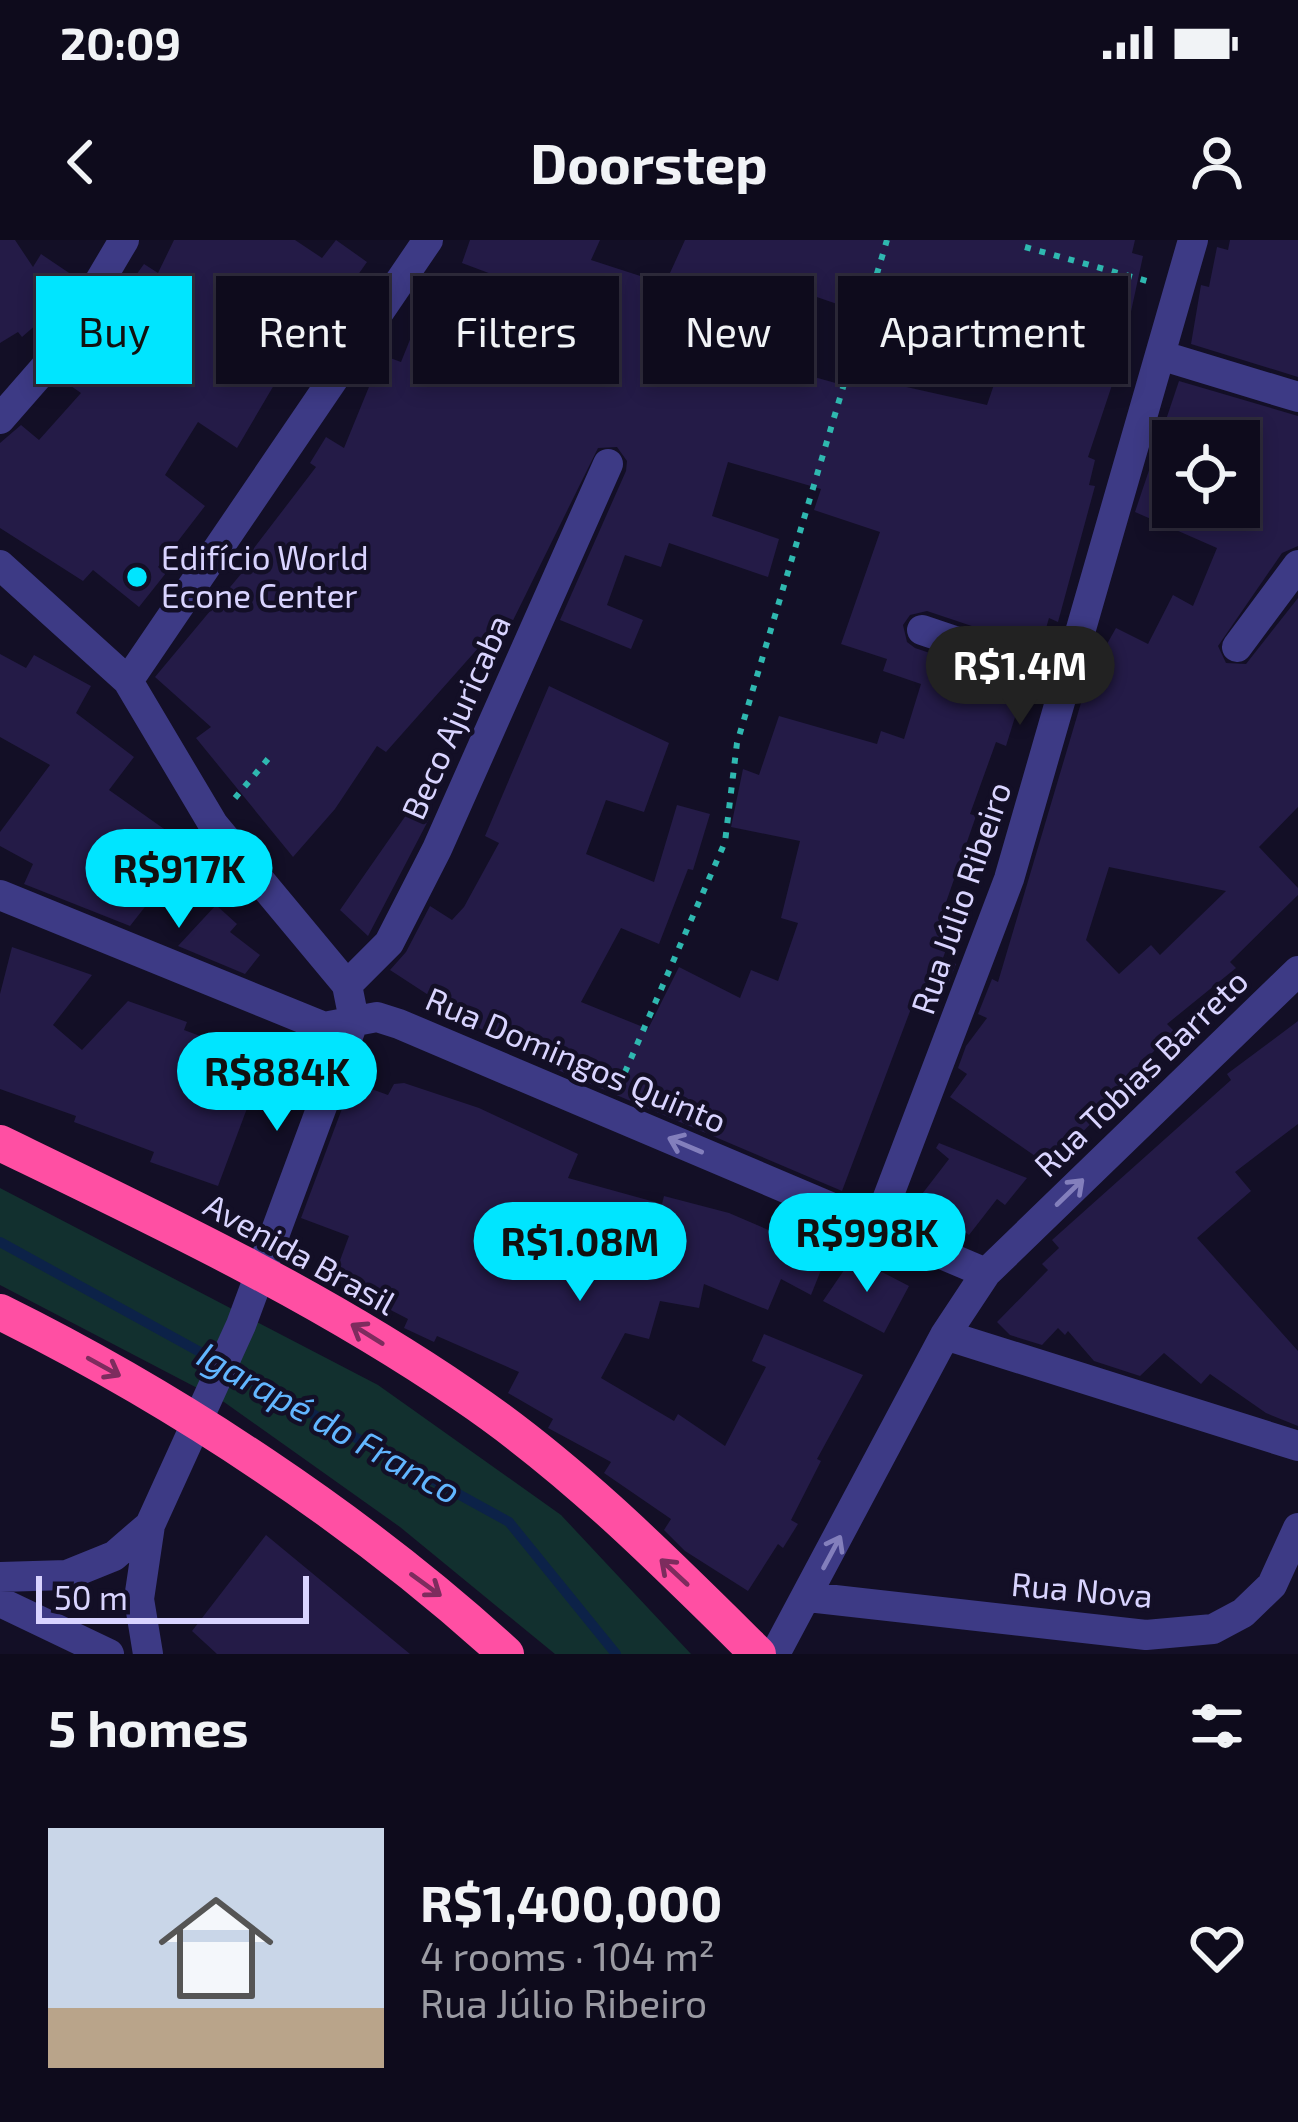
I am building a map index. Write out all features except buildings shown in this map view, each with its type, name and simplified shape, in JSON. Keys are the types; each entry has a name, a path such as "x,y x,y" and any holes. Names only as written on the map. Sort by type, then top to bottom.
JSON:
{"highway":[{"name":"Avenida Brasil","path":"0,1143 260,1270 467,1396 598,1501 758,1654"},
{"path":"0,1312 206,1408 447,1600 506,1654"}],"street":[{"path":"0,418 56,355 124,240"},
{"path":"128,681 428,240"},
{"name":"Rua Júlio Ribeiro","path":"877,1226 994,921 1070,680 1192,240"},
{"path":"1163,356 1298,397"},
{"name":"Beco Ajuricaba","path":"347,985 389,944 428,868 608,464"},
{"path":"0,565 128,681 213,824 347,985 354,1019 242,1325 150,1525 139,1599 148,1654"},
{"path":"1237,647 1298,565"},
{"path":"922,630 1070,680"},
{"name":"Rua Domingos Quinto","path":"0,895 324,1028 377,1017 399,1024 986,1273"},
{"name":"Rua Tobias Barreto","path":"775,1654 945,1335 986,1273 1298,971"},
{"path":"945,1335 1298,1447"},
{"path":"0,1577 67,1575 114,1556 150,1525"},
{"name":"Rua Nova","path":"808,1598 1146,1635 1214,1629 1244,1613 1272,1586 1298,1528"},
{"path":"0,1603 109,1654"}],"path":[{"path":"608,1112 725,842 737,743 887,240"},
{"path":"1025,248 1180,290"},
{"path":"213,824 273,753"}],"green space":[{"path":"0,1188 378,1385 561,1515 691,1654 555,1654 400,1527 224,1402 0,1285"}],"waterway":[{"name":"Igarapé do Franco","path":"0,1242 509,1522 616,1654"}],"place":[{"name":"Edifício World Econe Center","path":"137,577"}]}
